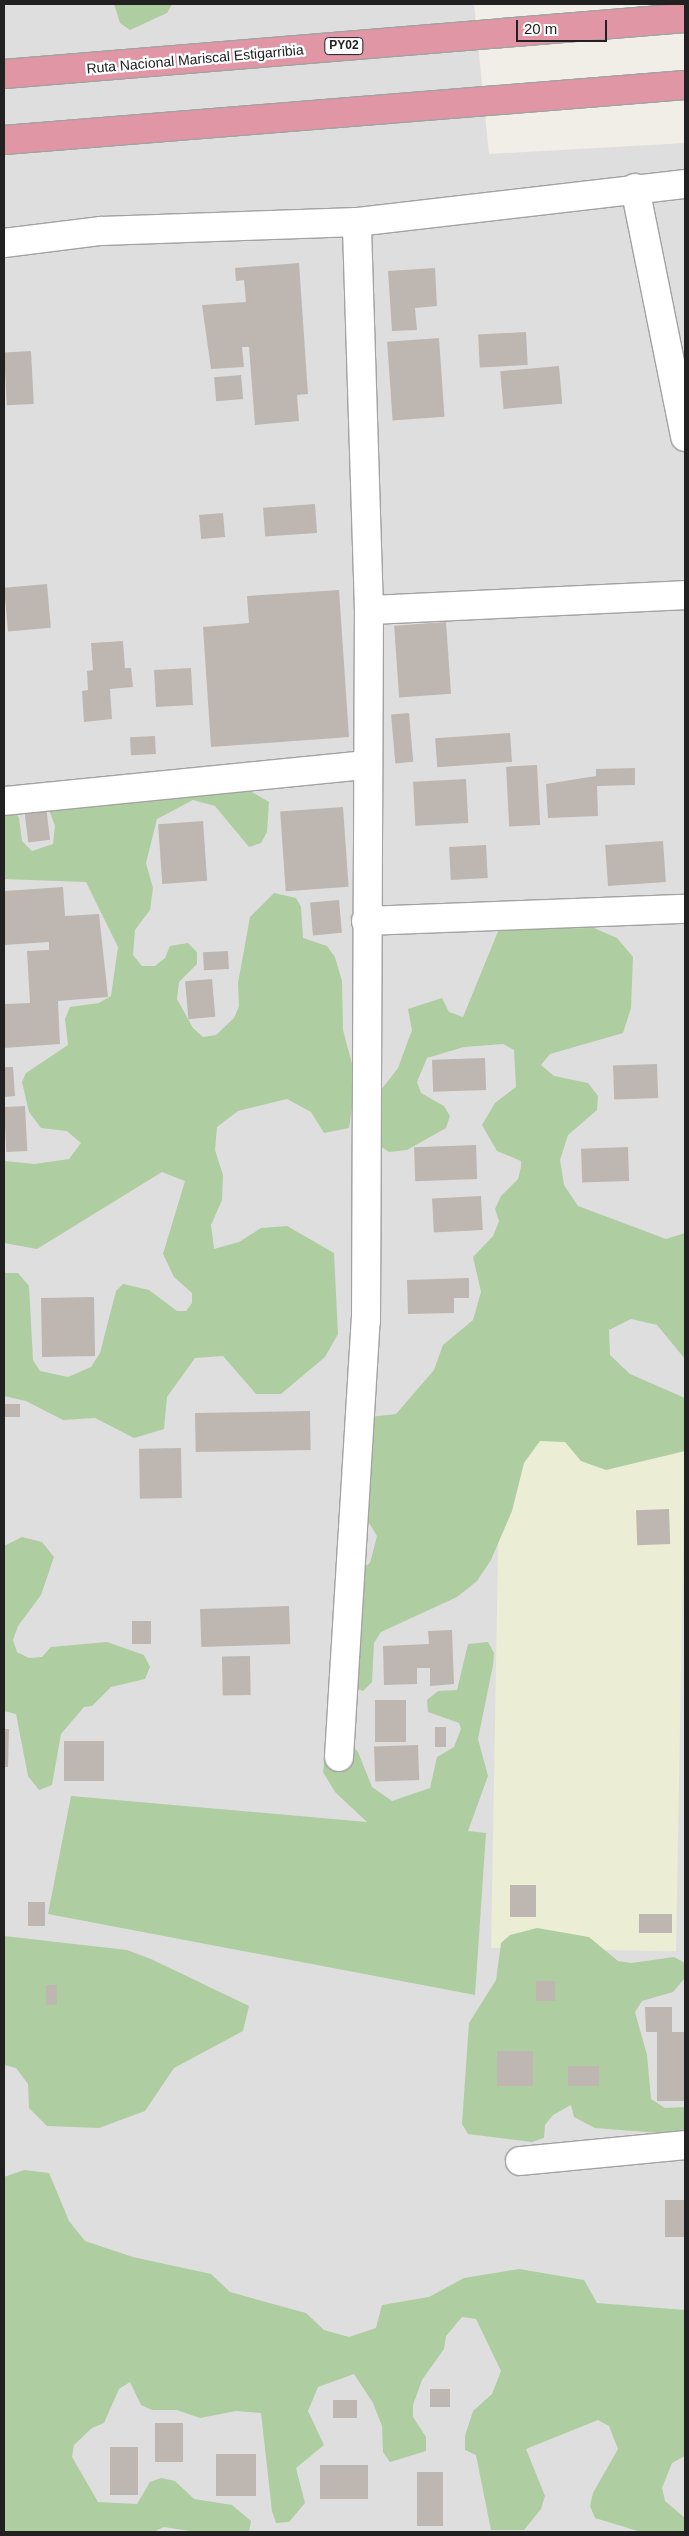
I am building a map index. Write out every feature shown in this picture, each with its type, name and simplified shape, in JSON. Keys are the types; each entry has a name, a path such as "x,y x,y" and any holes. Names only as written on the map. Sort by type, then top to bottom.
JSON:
{"highway":[{"name":"Ruta Nacional Mariscal Estigarribia","path":"4,74 685,18"},
{"path":"4,140 685,85"}],"street":[{"path":"4,243 101,231 357,222 635,188 685,184"},
{"path":"635,188 685,437"},
{"path":"339,1757 366,1321 366,765 370,610 357,222"},
{"path":"370,610 685,595"},
{"path":"4,800 366,765"},
{"path":"366,921 685,909"},
{"path":"520,2161 685,2145"}],"shaded area":[{"path":"4,4 474,4 489,154 685,143 685,2532 4,2532"}],"green space":[{"path":"114,4 172,4 167,13 130,30 120,23"},
{"path":"154,771 193,783 243,787 269,802 267,832 261,843 249,847 215,806 193,800 157,819 146,863 153,888 150,910 135,930 133,955 142,966 155,966 165,958 170,946 188,943 197,952 197,964 179,982 177,999 193,1028 203,1037 216,1035 234,1018 239,1006 238,983 250,917 274,893 296,898 301,907 303,938 327,946 335,957 342,981 343,1030 356,1079 349,1128 324,1133 311,1112 287,1099 238,1111 217,1127 215,1150 223,1175 222,1200 211,1225 214,1249 239,1242 261,1228 287,1226 334,1253 338,1334 325,1357 281,1394 256,1394 223,1356 195,1358 167,1397 164,1429 134,1438 95,1418 63,1420 26,1401 4,1396 4,1273 18,1273 29,1286 33,1360 40,1371 68,1377 91,1367 100,1353 116,1291 123,1284 149,1290 177,1311 186,1311 192,1303 192,1293 174,1277 163,1254 185,1181 162,1172 37,1249 4,1243 4,1161 35,1164 69,1159 81,1143 67,1131 41,1128 29,1112 22,1082 26,1073 68,1045 65,1019 70,1007 99,1003 111,996 118,947 86,882 4,879 4,789 19,818 22,841 32,851 53,844 55,826 44,796 131,781 141,772"},
{"path":"594,928 617,938 633,957 631,1008 623,1033 550,1054 541,1065 554,1076 588,1083 598,1096 597,1110 568,1135 560,1160 564,1185 578,1206 666,1239 685,1233 685,1359 657,1325 631,1319 609,1330 610,1355 630,1374 685,1398 685,1451 606,1470 581,1461 565,1442 540,1441 524,1463 512,1511 491,1560 477,1581 457,1597 381,1632 374,1643 372,1682 363,1691 350,1686 333,1652 332,1638 340,1584 370,1563 377,1536 363,1513 370,1417 396,1414 434,1370 443,1345 473,1320 481,1292 473,1257 493,1236 499,1221 495,1209 501,1196 518,1179 521,1167 521,1161 497,1151 482,1125 495,1103 516,1087 514,1050 503,1044 464,1047 427,1058 417,1082 421,1093 444,1106 450,1116 446,1128 407,1150 389,1152 380,1146 374,1099 398,1068 412,1030 408,1009 442,998 449,1012 463,1017 499,929"},
{"path":"500,1437 685,1440 676,1951 491,1948"},
{"path":"22,1537 42,1542 54,1557 41,1595 18,1626 13,1640 17,1652 29,1658 42,1657 51,1647 107,1642 144,1655 150,1667 145,1679 111,1687 92,1706 84,1707 61,1734 52,1785 39,1790 28,1776 16,1714 4,1711 4,1546"},
{"path":"488,1642 494,1653 493,1665 478,1739 488,1776 468,1831 486,1833 475,1995 48,1914 71,1796 367,1822 335,1792 323,1772 326,1747 349,1742 358,1752 372,1787 392,1801 430,1788 437,1757 454,1747 461,1729 459,1723 428,1712 427,1700 438,1691 457,1690 468,1644"},
{"path":"537,1928 589,1937 618,1961 631,1963 674,1957 685,1963 685,1978 673,1992 642,2001 635,2012 647,2055 651,2099 665,2108 685,2107 685,2135 595,2128 574,2117 571,2105 553,2115 545,2125 544,2138 532,2142 468,2134 462,2124 469,2023 496,1980 501,1943 510,1935"},
{"path":"4,1936 127,1950 151,1959 249,2006 243,2031 174,2068 145,2111 99,2128 47,2126 29,2108 28,2084 16,2068 4,2065"},
{"path":"24,2170 49,2173 69,2221 85,2241 133,2257 211,2274 230,2292 306,2313 324,2330 349,2337 376,2328 382,2305 429,2297 464,2278 519,2269 584,2280 597,2303 685,2310 685,2456 672,2463 662,2488 665,2501 685,2518 685,2532 641,2532 595,2518 590,2506 593,2493 618,2449 609,2426 598,2420 526,2449 545,2496 541,2509 524,2530 491,2530 476,2455 465,2450 465,2436 473,2411 492,2394 501,2371 476,2319 462,2317 446,2336 444,2349 422,2380 413,2405 413,2417 426,2437 426,2451 390,2462 383,2452 382,2426 373,2403 354,2374 318,2387 308,2411 324,2445 296,2468 305,2503 289,2522 276,2523 272,2511 261,2413 236,2411 200,2418 177,2410 152,2410 141,2405 130,2382 119,2389 104,2423 92,2428 74,2445 72,2457 98,2502 137,2504 150,2482 161,2478 175,2481 194,2499 232,2505 251,2521 249,2532 196,2532 164,2527 153,2532 4,2532 4,2177"}],"building":[{"path":"299,263 308,394 297,395 299,421 255,425 249,347 242,347 244,367 211,369 202,305 246,302 244,280 236,281 235,268"},
{"path":"435,268 437,306 415,308 417,330 392,331 388,271"},
{"path":"526,332 528,365 480,367 478,335"},
{"path":"439,338 445,417 393,420 387,342"},
{"path":"31,351 34,404 7,405 4,352"},
{"path":"559,366 562,404 504,409 500,371"},
{"path":"241,375 243,399 216,401 214,377"},
{"path":"315,504 317,533 265,537 263,508"},
{"path":"223,513 225,537 201,539 199,515"},
{"path":"47,584 51,628 8,632 4,588"},
{"path":"339,590 349,737 211,747 203,627 249,623 247,596"},
{"path":"446,622 451,694 399,697 394,626"},
{"path":"123,641 125,668 131,668 133,687 110,689 112,719 84,722 82,691 88,690 87,671 93,670 91,643"},
{"path":"191,668 193,705 156,707 154,670"},
{"path":"409,713 413,762 395,763 391,715"},
{"path":"510,733 512,762 437,767 435,738"},
{"path":"155,736 156,754 131,755 130,737"},
{"path":"537,765 540,825 509,827 506,767"},
{"path":"635,768 635,785 597,786 598,816 548,818 546,784 596,776 596,769"},
{"path":"466,779 468,823 415,826 413,782"},
{"path":"46,806 50,840 28,842 24,809"},
{"path":"343,807 349,887 286,891 280,811"},
{"path":"203,821 207,881 162,884 158,824"},
{"path":"663,841 666,882 608,886 605,845"},
{"path":"486,845 488,878 451,880 449,847"},
{"path":"63,887 65,916 99,914 108,997 58,1001 60,1044 4,1048 4,1004 30,1003 27,951 49,950 49,942 4,945 5,891"},
{"path":"339,900 342,933 313,935 310,903"},
{"path":"228,951 229,969 204,970 203,952"},
{"path":"212,979 215,1017 188,1019 185,981"},
{"path":"485,1058 486,1090 433,1092 432,1060"},
{"path":"657,1064 658,1098 614,1100 613,1066"},
{"path":"4,1067 13,1067 15,1096 4,1097"},
{"path":"25,1106 27,1151 6,1152 4,1107"},
{"path":"476,1145 477,1179 415,1181 414,1147"},
{"path":"628,1147 629,1181 582,1183 581,1149"},
{"path":"481,1196 483,1230 434,1233 432,1199"},
{"path":"469,1278 469,1298 454,1298 454,1313 408,1314 407,1280"},
{"path":"94,1297 95,1356 42,1357 41,1298"},
{"path":"4,1404 20,1404 20,1417 4,1417"},
{"path":"310,1411 311,1450 196,1452 195,1413"},
{"path":"181,1448 182,1498 140,1499 139,1449"},
{"path":"669,1509 670,1544 637,1545 636,1510"},
{"path":"289,1606 290,1644 201,1647 200,1609"},
{"path":"132,1621 151,1621 151,1644 132,1644"},
{"path":"452,1630 454,1684 430,1686 430,1668 417,1668 417,1684 384,1685 383,1646 429,1644 428,1631"},
{"path":"222,1656 250,1656 251,1695 223,1695"},
{"path":"375,1700 406,1700 406,1742 375,1742"},
{"path":"435,1727 446,1727 446,1747 435,1747"},
{"path":"4,1729 9,1729 8,1767 4,1767"},
{"path":"64,1741 104,1741 104,1781 64,1781"},
{"path":"418,1745 419,1780 375,1782 374,1747"},
{"path":"510,1885 536,1885 536,1917 510,1917"},
{"path":"28,1902 45,1902 45,1926 28,1926"},
{"path":"639,1914 672,1914 672,1933 639,1933"},
{"path":"536,1981 555,1981 555,2001 536,2001"},
{"path":"46,1985 57,1985 57,2005 46,2005"},
{"path":"645,2007 672,2007 672,2032 685,2032 685,2101 657,2101 657,2032 646,2032"},
{"path":"497,2051 533,2051 533,2086 497,2086"},
{"path":"568,2066 599,2066 599,2086 568,2086"},
{"path":"665,2200 685,2200 685,2237 665,2237"},
{"path":"430,2389 450,2389 450,2407 430,2407"},
{"path":"333,2400 357,2400 357,2418 333,2418"},
{"path":"155,2423 183,2423 183,2462 155,2462"},
{"path":"110,2447 138,2447 138,2495 110,2495"},
{"path":"216,2454 256,2454 256,2496 216,2496"},
{"path":"320,2465 368,2465 368,2499 320,2499"},
{"path":"417,2472 443,2472 443,2526 417,2526"}]}
